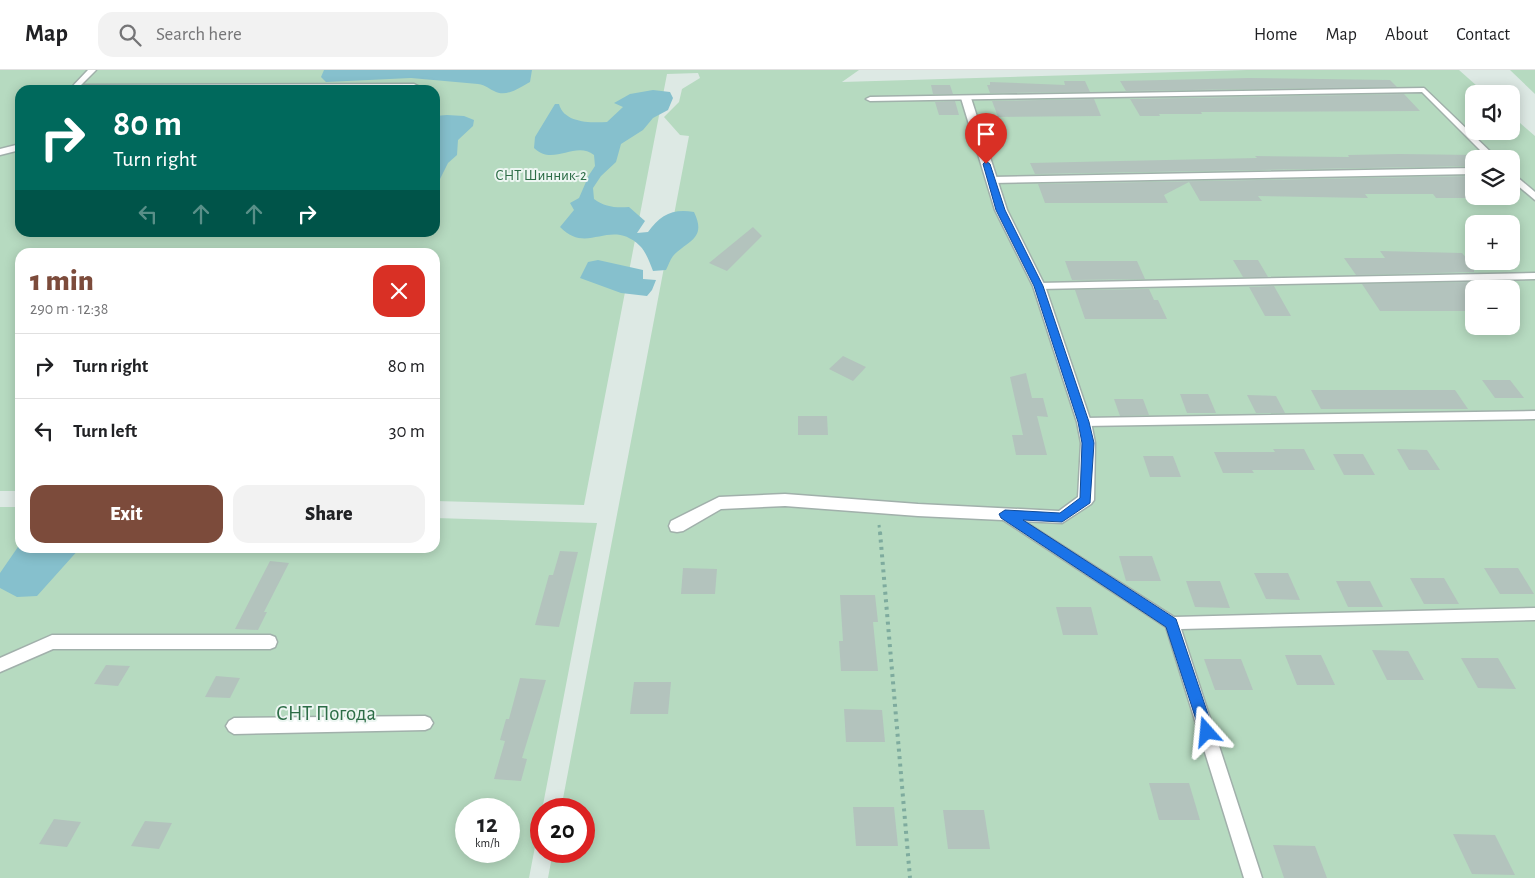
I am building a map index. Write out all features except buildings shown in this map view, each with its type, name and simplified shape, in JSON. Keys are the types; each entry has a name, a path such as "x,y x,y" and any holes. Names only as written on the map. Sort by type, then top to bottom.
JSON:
{"street":[{"path":"677,526 719,503 785,500 1062,518 1086,500 1088,443 1084,422 1039,286 1001,210 966,98"}],"lane":[{"path":"76,85 92,70"},
{"path":"870,98 1424,90 1485,150"},
{"path":"0,152 15,148"},
{"path":"992,180 1465,171"},
{"path":"1520,184 1535,198"},
{"path":"1039,286 1535,276"},
{"path":"1084,422 1535,415"},
{"path":"1005,514 1172,623 1535,614"},
{"path":"1172,623 1253,878"},
{"path":"0,665 52,642 270,642"},
{"path":"234,726 425,723"}],"path":[{"path":"877,507 910,878"}],"green space":[{"name":"СНТ Шинник-2","path":"0,70 859,70 842,82 1247,70 1459,70 1476,85 1465,85 1465,140 1520,140 1520,123 1535,136 1535,878 548,878 551,863 595,863 595,798 563,798 689,136 680,135 664,117 679,102 682,89 700,78 698,73 667,74 584,505 440,501 440,248 15,248 15,491 0,491"},
{"path":"1510,70 1535,70 1535,94"},
{"name":"СНТ Погода","path":"0,507 15,507 15,553 440,553 440,518 597,523 544,798 530,798 530,863 532,863 529,878 0,878"}],"water":[{"path":"324,70 532,70 530,82 514,91 500,93 478,84 411,78 326,82 321,77"},
{"path":"653,90 670,92 673,98 668,110 653,118 643,130 621,144 616,162 601,176 593,188 594,199 598,202 610,206 629,207 645,221 637,233 648,232 662,217 673,212 694,212 698,228 697,234 673,256 666,270 653,271 642,248 629,238 609,235 580,238 570,235 560,227 574,210 570,203 579,198 595,166 594,155 587,151 579,150 549,155 541,153 534,148 535,137 555,104 559,104 566,115 572,118 586,122 607,122 623,107 614,103 630,94"},
{"path":"440,116 464,116 474,120 473,126 458,140 457,155 448,163 440,179"},
{"path":"598,260 643,270 643,279 656,280 652,290 647,296 621,293 580,278 588,262"},
{"path":"15,551 15,553 76,553 37,596 17,597 0,588 0,573"}],"route":[{"path":"986,164 1001,210 1039,286 1084,422 1088,443 1086,500 1062,518 1005,514 1172,623 1207,732"}]}
